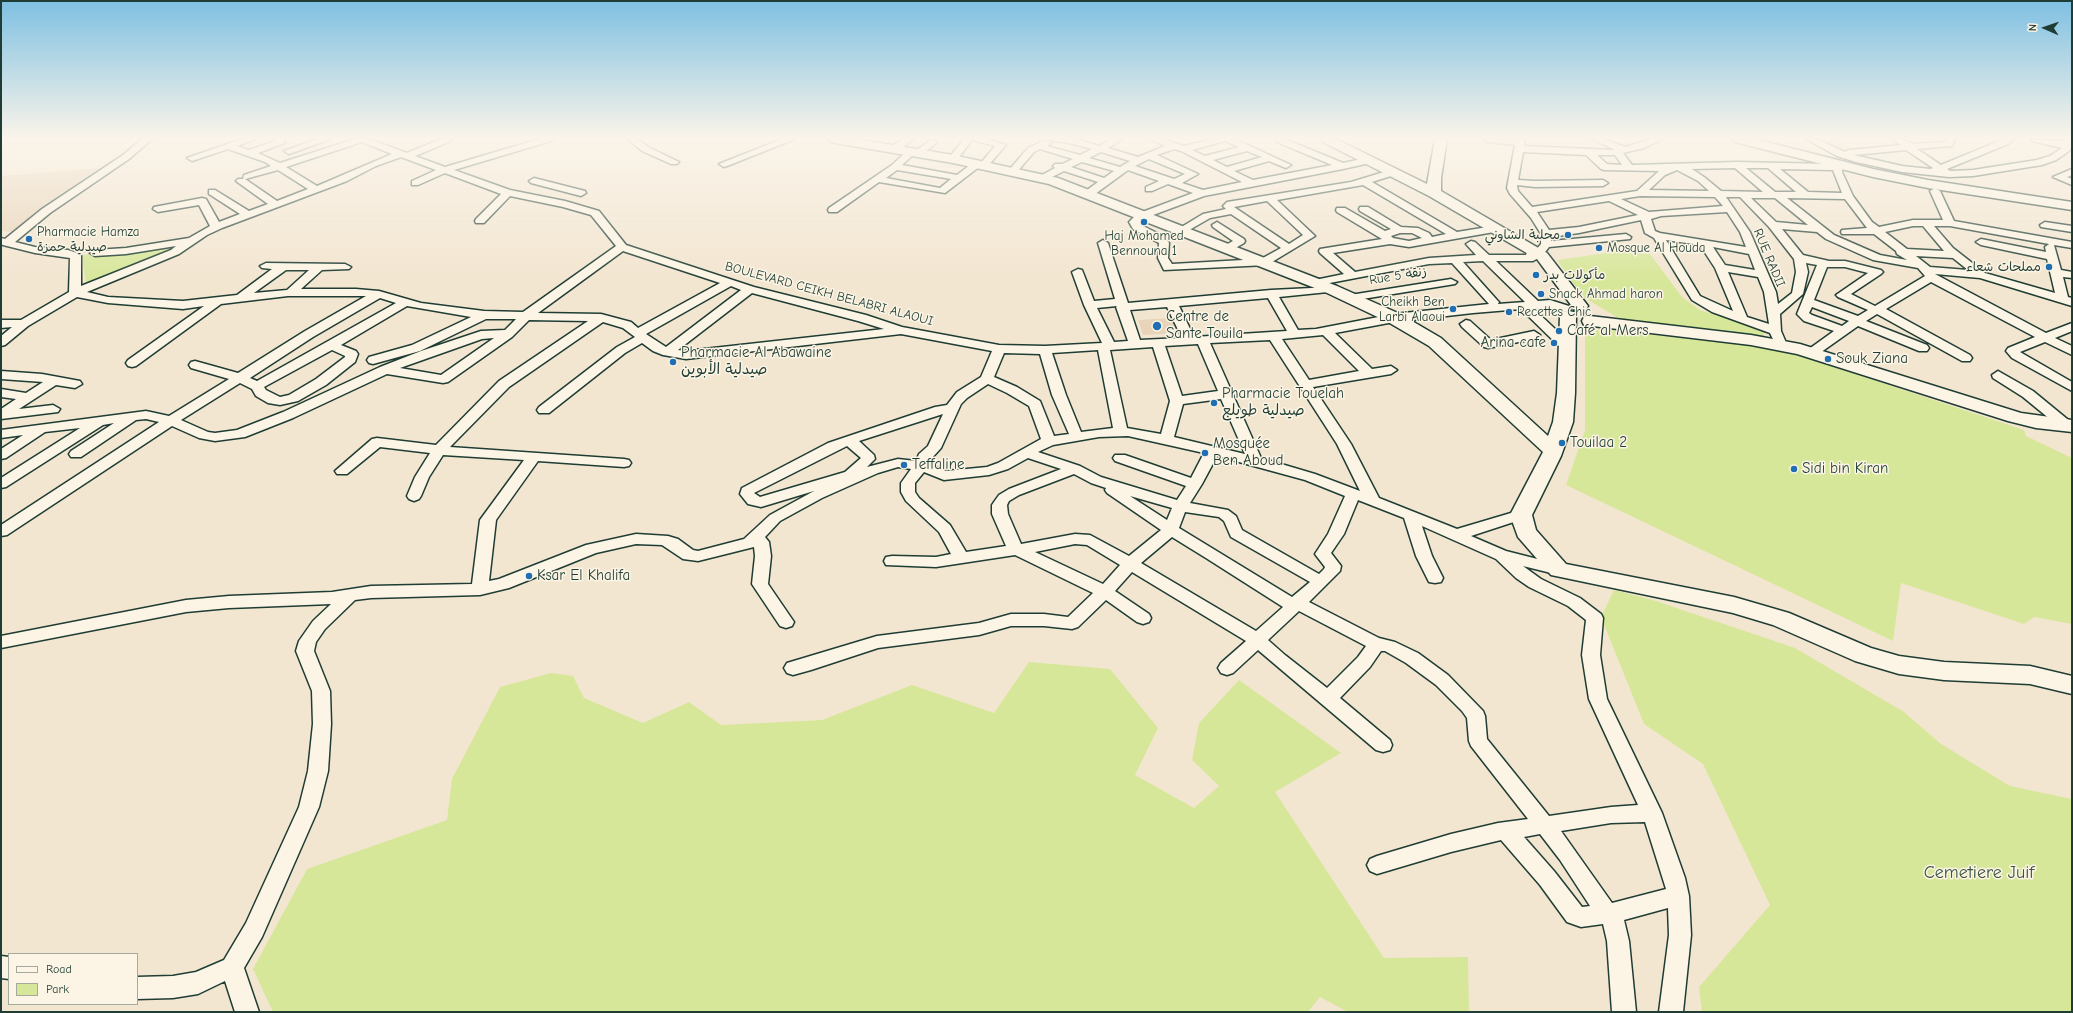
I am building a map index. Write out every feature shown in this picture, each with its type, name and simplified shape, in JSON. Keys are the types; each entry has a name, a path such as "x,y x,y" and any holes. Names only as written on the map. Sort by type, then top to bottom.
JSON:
{"main road":[{"path":"1939,186 2072,206"},
{"path":"1954,186 2072,203"}],"street":[{"path":"5,244 46,211 83,186"},
{"path":"253,186 276,205"},
{"path":"310,186 316,190"},
{"path":"1,342 24,323 75,293 165,257 218,226 325,186"},
{"path":"385,370 443,380 508,334 527,315 622,247 595,213 508,193 489,186"},
{"path":"554,186 581,193"},
{"path":"833,210 867,186"},
{"path":"917,186 942,191 948,186"},
{"path":"1064,186 1228,248 1331,289 1394,318 1435,342 1553,451"},
{"path":"1086,195 1097,186"},
{"path":"1149,189 1158,186"},
{"path":"1183,186 1202,193"},
{"path":"1235,186 1202,193 1161,207 1141,216 1135,221 1135,226 1162,239 1164,243 1163,258 1168,268 1261,262 1289,249 1310,236 1268,197"},
{"path":"1276,186 1286,194"},
{"path":"1289,249 1233,211 1228,206 1268,197 1337,186"},
{"path":"1372,186 1456,236"},
{"path":"1421,186 1494,229 1537,249 1579,313 1628,325 1778,338"},
{"path":"1434,186 1434,193"},
{"path":"1514,186 1513,192 1531,210 1540,222 1537,249"},
{"path":"1523,186 1540,195 1586,186"},
{"path":"1609,186 1662,213"},
{"path":"1640,193 1647,186"},
{"name":"RUE RADII","path":"1710,186 1719,194 1744,232 1770,292 1778,338"},
{"path":"1764,186 1830,237 1877,258 1926,271 1981,275 2067,295"},
{"path":"1795,186 1805,195"},
{"path":"1844,186 1848,196 1875,231 1926,271 2072,351"},
{"path":"537,199 560,188"},
{"path":"1935,191 1950,223"},
{"path":"212,192 248,215"},
{"path":"480,221 508,193"},
{"path":"1531,210 1624,194 1640,193 1688,195 1742,194 1848,196"},
{"path":"1742,194 1773,225 1799,258 1802,272 1797,294 1774,313"},
{"path":"1688,195 1707,211"},
{"path":"1609,197 1647,217"},
{"path":"158,209 202,201 213,223 218,226"},
{"path":"1364,209 1399,230 1414,230 1425,235 1428,239"},
{"path":"1537,249 1662,213 1730,209"},
{"path":"1341,210 1387,238 1409,244 1428,239 1456,236 1494,229"},
{"path":"1180,230 1196,224 1207,216 1233,211"},
{"path":"1647,217 1650,233 1658,236 1704,242 1752,251"},
{"path":"1926,223 1955,255 1981,275"},
{"path":"1846,232 1875,231 1904,224 1950,223 2072,245"},
{"path":"1217,225 1240,242 1228,248"},
{"path":"1773,225 1819,229"},
{"path":"2045,225 2072,229"},
{"path":"1352,275 1324,251 1387,238 1399,230"},
{"path":"1658,236 1696,298 1705,304 1742,318 1778,338 1812,352 2015,417 2070,426"},
{"path":"1314,283 1407,264 1455,259 1484,258 1626,237"},
{"path":"95,253 126,251 192,241"},
{"path":"1704,242 1721,268 1742,318"},
{"path":"1981,242 2051,256"},
{"path":"2049,242 2056,273 2067,295"},
{"path":"1103,243 1135,344"},
{"path":"5,244 35,250 68,253 76,256 75,293"},
{"path":"1471,244 1568,342"},
{"name":"BOULEVARD CEIKH BELABRI ALAOUI","path":"622,247 730,282 750,290 862,318 900,330 999,349 1045,350 1295,335 1327,332 1394,318 1473,309 1530,305 1552,304 1579,313"},
{"path":"1901,252 1955,255"},
{"path":"1799,258 1823,263 1845,264 1877,272 1842,295 1874,308 1966,358"},
{"path":"1455,259 1493,302"},
{"path":"1823,263 1803,314 1843,330"},
{"path":"266,266 345,267"},
{"path":"240,299 282,267"},
{"path":"290,293 319,267"},
{"path":"1721,268 1762,274"},
{"path":"1812,352 1843,330 1859,321 1874,308 1926,271"},
{"path":"1078,272 1106,346 1121,432"},
{"path":"2056,273 2072,275"},
{"path":"544,410 640,335 730,282"},
{"name":"Rue 5 زنقة","path":"1350,298 1451,282"},
{"path":"1090,305 1171,302 1331,289"},
{"path":"667,352 750,290"},
{"path":"75,293 108,300 183,305 290,293 349,292 379,294 405,302 484,314 601,318 619,322 667,352 686,355 900,330"},
{"path":"2,531 170,420 309,334 379,294"},
{"path":"1271,294 1295,335"},
{"path":"132,363 218,302"},
{"path":"257,386 299,364 405,302"},
{"path":"1171,302 1196,340 1226,394 1255,461"},
{"path":"1808,302 1859,321 1923,348"},
{"path":"1554,593 1552,569 1526,532 1521,516 1553,451 1563,422 1568,342 1579,313"},
{"path":"373,360 416,348 484,314"},
{"path":"414,496 422,477 440,450 504,384 601,318"},
{"path":"3,325 24,323"},
{"path":"1466,324 1488,344 1534,336"},
{"path":"2072,327 2014,348 2012,352 2072,387"},
{"path":"1327,332 1369,374"},
{"path":"1,434 134,416 153,415 170,420 204,435 215,437 240,434 282,418 385,370 481,335 508,334"},
{"path":"1274,336 1344,444 1372,499"},
{"path":"1158,343 1177,401 1166,439"},
{"path":"195,365 240,378 257,386 261,393 273,400 280,400 292,398 315,385 351,359 352,354 332,345"},
{"path":"961,558 944,528 913,501 908,492 908,483 921,466 924,456 934,448 955,403 962,395 987,379 999,349"},
{"path":"1045,350 1059,395 1076,435"},
{"path":"1306,384 1391,370"},
{"path":"1,375 75,384"},
{"path":"1998,375 2028,394 2070,426"},
{"path":"987,379 1012,390 1034,404 1049,441"},
{"path":"1,415 53,381"},
{"path":"1,393 30,397"},
{"path":"1177,401 1226,394"},
{"path":"849,440 867,455 868,459 850,475 761,502 752,501 747,494 747,490 750,488 833,446 849,440 940,410 952,409"},
{"path":"1,415 57,413 1,425"},
{"path":"76,454 134,416"},
{"path":"1,484 100,421"},
{"path":"1,455 42,429"},
{"path":"1,642 186,606 229,602 350,596 371,592 480,589 503,584 592,549 615,543 636,540 663,540 672,543 689,555 698,556 750,543 776,518 850,479 898,463 921,466 944,476 971,474 990,471 1003,466 1026,452 1049,441 1076,435 1121,432 1166,439 1212,452 1255,461 1354,492 1411,515 1501,555 1552,569 1734,605 1781,619 1864,655 1899,665 1944,671 2030,675 2072,685"},
{"path":"342,471 377,442 440,450 624,463"},
{"path":"1026,452 1075,469 1096,480 1171,530 1295,604 1375,643 1389,646 1417,661 1442,680 1476,716 1478,741 1567,854 1609,914 1618,940 1624,1012"},
{"path":"793,668 811,664 877,642 979,629 1011,620 1044,620 1072,623 1105,592 1130,564 1171,530 1180,506 1195,484 1212,452"},
{"path":"480,589 488,520 534,457"},
{"path":"1120,458 1195,484"},
{"path":"1075,469 1014,492 1004,498 999,505 1000,514 1015,550 1105,592 1143,618"},
{"path":"1096,480 1180,506 1227,515 1231,519 1236,533 1320,581"},
{"path":"1227,668 1332,571 1333,566 1323,554 1336,534 1354,492"},
{"path":"1411,515 1424,556 1435,578"},
{"path":"1456,535 1521,516"},
{"path":"756,536 761,542 763,556 760,584 786,622"},
{"path":"892,561 936,562 1083,539 1090,540 1258,640 1293,672 1328,698 1383,745"},
{"path":"1501,555 1522,574 1580,606 1594,618 1591,655 1598,699 1606,720 1652,813 1674,878 1678,896 1680,914 1679,953 1671,1012"},
{"path":"138,988 173,987 198,983 232,966 254,930 284,866 309,807 318,771 322,724 321,691 305,651 308,640 319,625 350,596"},
{"path":"1328,698 1364,662 1375,647 1375,643"},
{"path":"1377,865 1451,843 1506,831 1611,815 1652,813"},
{"path":"1506,831 1547,878 1575,915 1581,917 1609,914 1678,896"},
{"path":"232,966 247,1012"}],"shaded area":[{"path":"1,186 74,186 11,232 1,231"},
{"name":"Centre de Sante Touila","path":"1171,318 1177,333 1143,335 1138,320"}],"green space":[{"path":"184,244 163,256 86,283 82,255 134,252"},
{"path":"1621,251 1650,254 1682,297 1700,310 1764,331 1764,337 1722,334 1620,319 1583,297 1557,260"},
{"path":"1601,329 1771,348 1816,361 2024,430 2026,436 2072,458 2072,624 2034,617 2024,624 1901,583 1893,641 1566,485 1585,430 1585,335"},
{"name":"Cemetiere Juif","path":"1614,590 1653,600 1795,648 1904,712 1941,744 2010,786 2072,799 2072,1012 1702,1012 1699,987 1770,905 1703,764 1644,724 1601,617"},
{"path":"1029,662 1110,669 1158,728 1135,775 1194,808 1219,786 1192,760 1199,723 1239,680 1341,753 1275,792 1384,958 1468,957 1469,1012 1348,1012 1320,997 1308,1012 273,1012 253,969 307,869 447,820 452,779 500,687 551,673 573,676 584,698 643,723 689,702 721,725 822,720 912,685 994,713"}],"place":[{"name":"Haj Mohamed Bennouna 1","path":"1144,222"},
{"name":"محلبة الشاوني","path":"1568,235"},
{"name":"Pharmacie Hamza صيدلية حمزة","path":"29,239"},
{"name":"Mosque Al Houda","path":"1599,248"},
{"name":"مملحات شعاء","path":"2049,267"},
{"name":"مأكولات بدر","path":"1536,275"},
{"name":"Snack Ahmad haron","path":"1541,294"},
{"name":"Cheikh Ben Larbi Alaoui","path":"1453,309"},
{"name":"Recettes Chic","path":"1509,312"},
{"name":"Centre de Sante Touila","path":"1157,326"},
{"name":"Café al Mers","path":"1559,331"},
{"name":"Arina cafe","path":"1554,343"},
{"name":"Souk Ziana","path":"1828,359"},
{"name":"Pharmacie Al Abawaine صيدلية الأبوين","path":"673,362"},
{"name":"Pharmacie Touelah صيدلية طويلع","path":"1214,403"},
{"name":"Touilaa 2","path":"1562,443"},
{"name":"Mosquée Ben Aboud","path":"1205,453"},
{"name":"Teffaline","path":"904,465"},
{"name":"Sidi bin Kiran","path":"1794,469"},
{"name":"Ksar El Khalifa","path":"529,576"}]}
